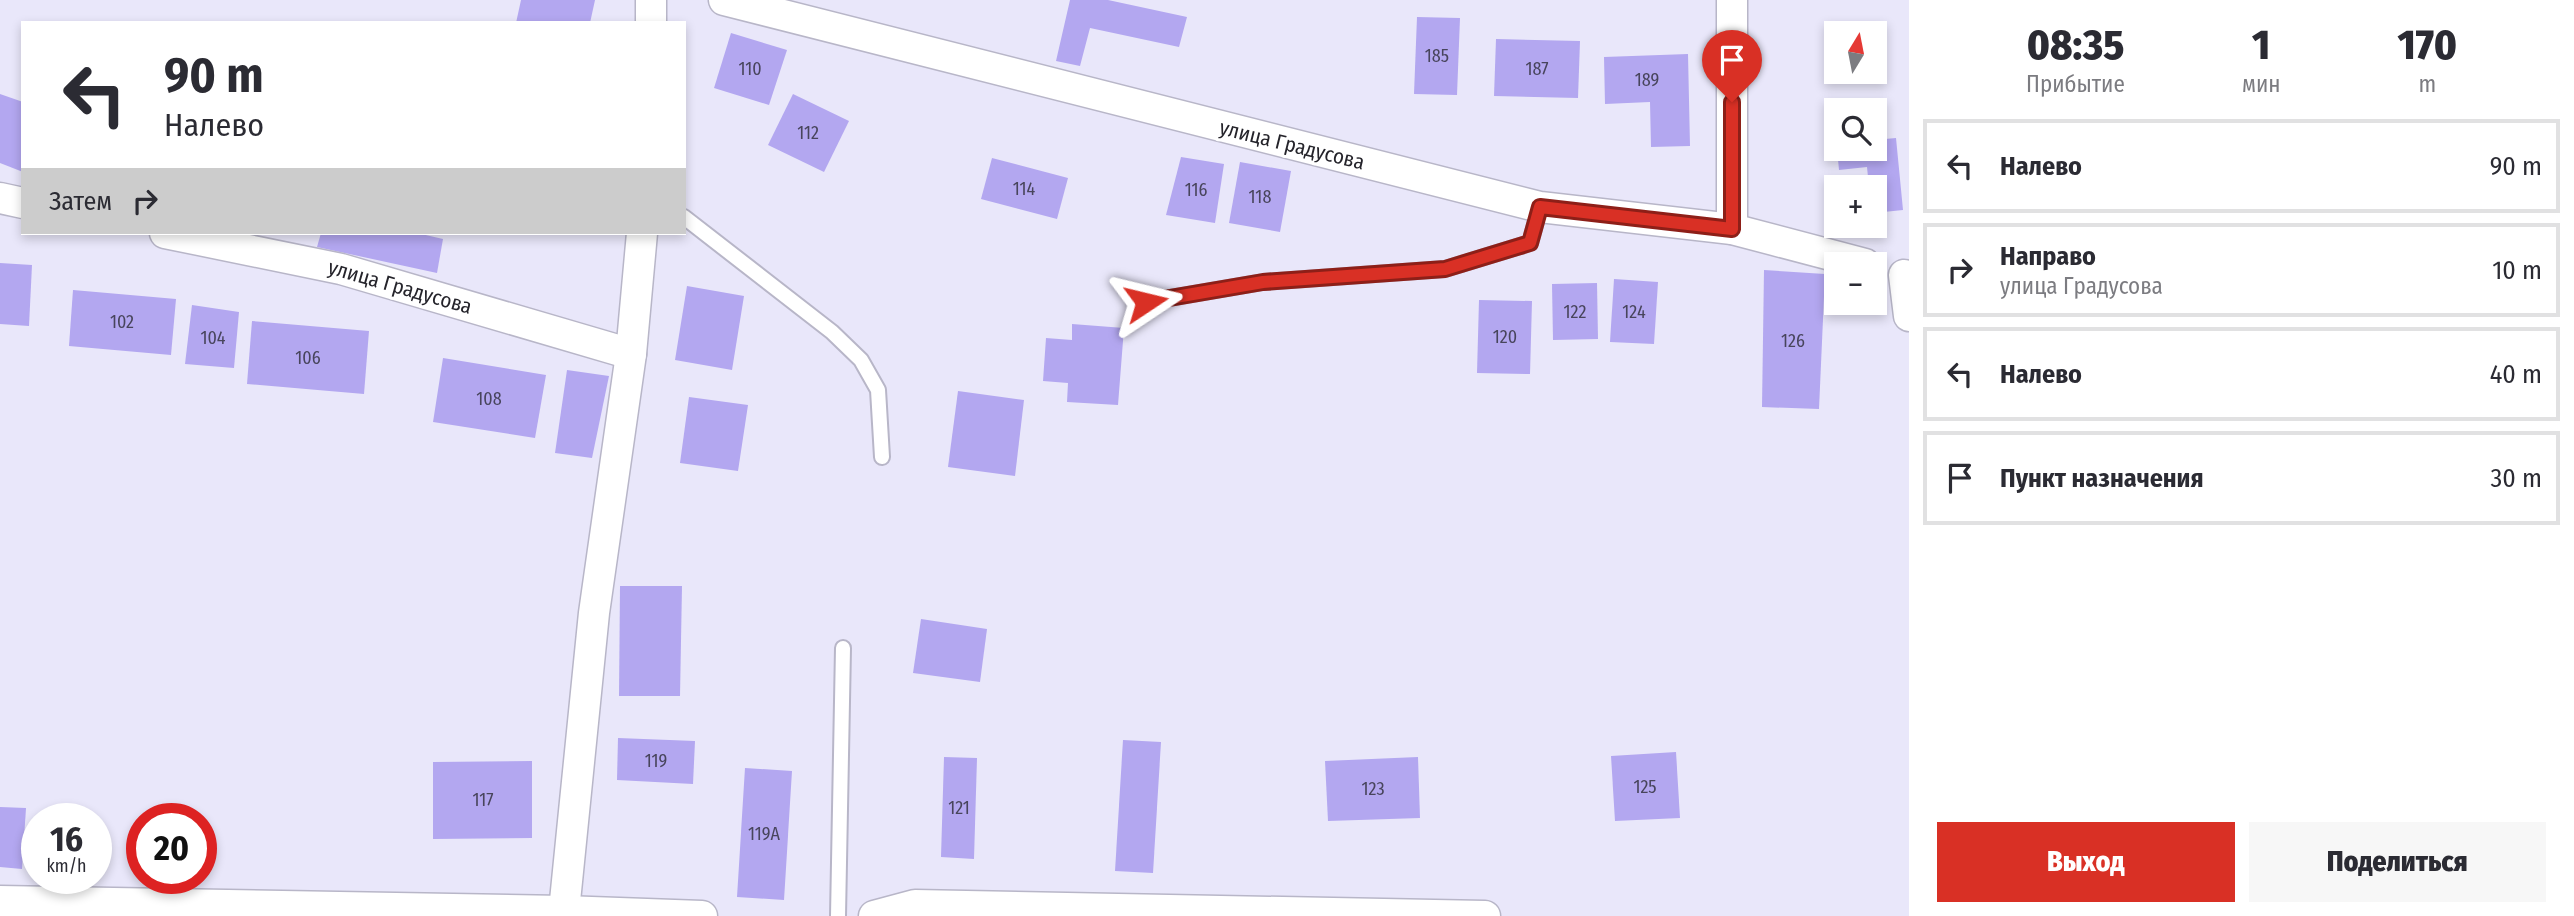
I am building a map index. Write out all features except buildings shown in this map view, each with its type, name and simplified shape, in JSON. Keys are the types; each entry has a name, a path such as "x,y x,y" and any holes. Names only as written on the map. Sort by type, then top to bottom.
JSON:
{"street":[{"path":"651,0 651,21"},
{"name":"улица Градусова","path":"724,0 1540,207 1732,229 1824,253"},
{"path":"1732,0 1732,229"},
{"path":"0,198 21,203"},
{"name":"улица Градусова","path":"176,235 341,269 631,354"},
{"path":"564,911 594,613 631,354 642,235"},
{"path":"1887,270 1906,274 1909,316"},
{"path":"0,901 702,916"},
{"path":"874,916 915,905 1485,916"}],"lane":[{"path":"1146,302 1263,282 1445,269 1530,243 1540,207"},
{"path":"686,219 832,332 862,360 878,390 882,457"},
{"path":"838,916 843,648"}],"route":[{"path":"1146,302 1263,282 1445,269 1530,243 1540,207 1732,229 1732,102"}]}
